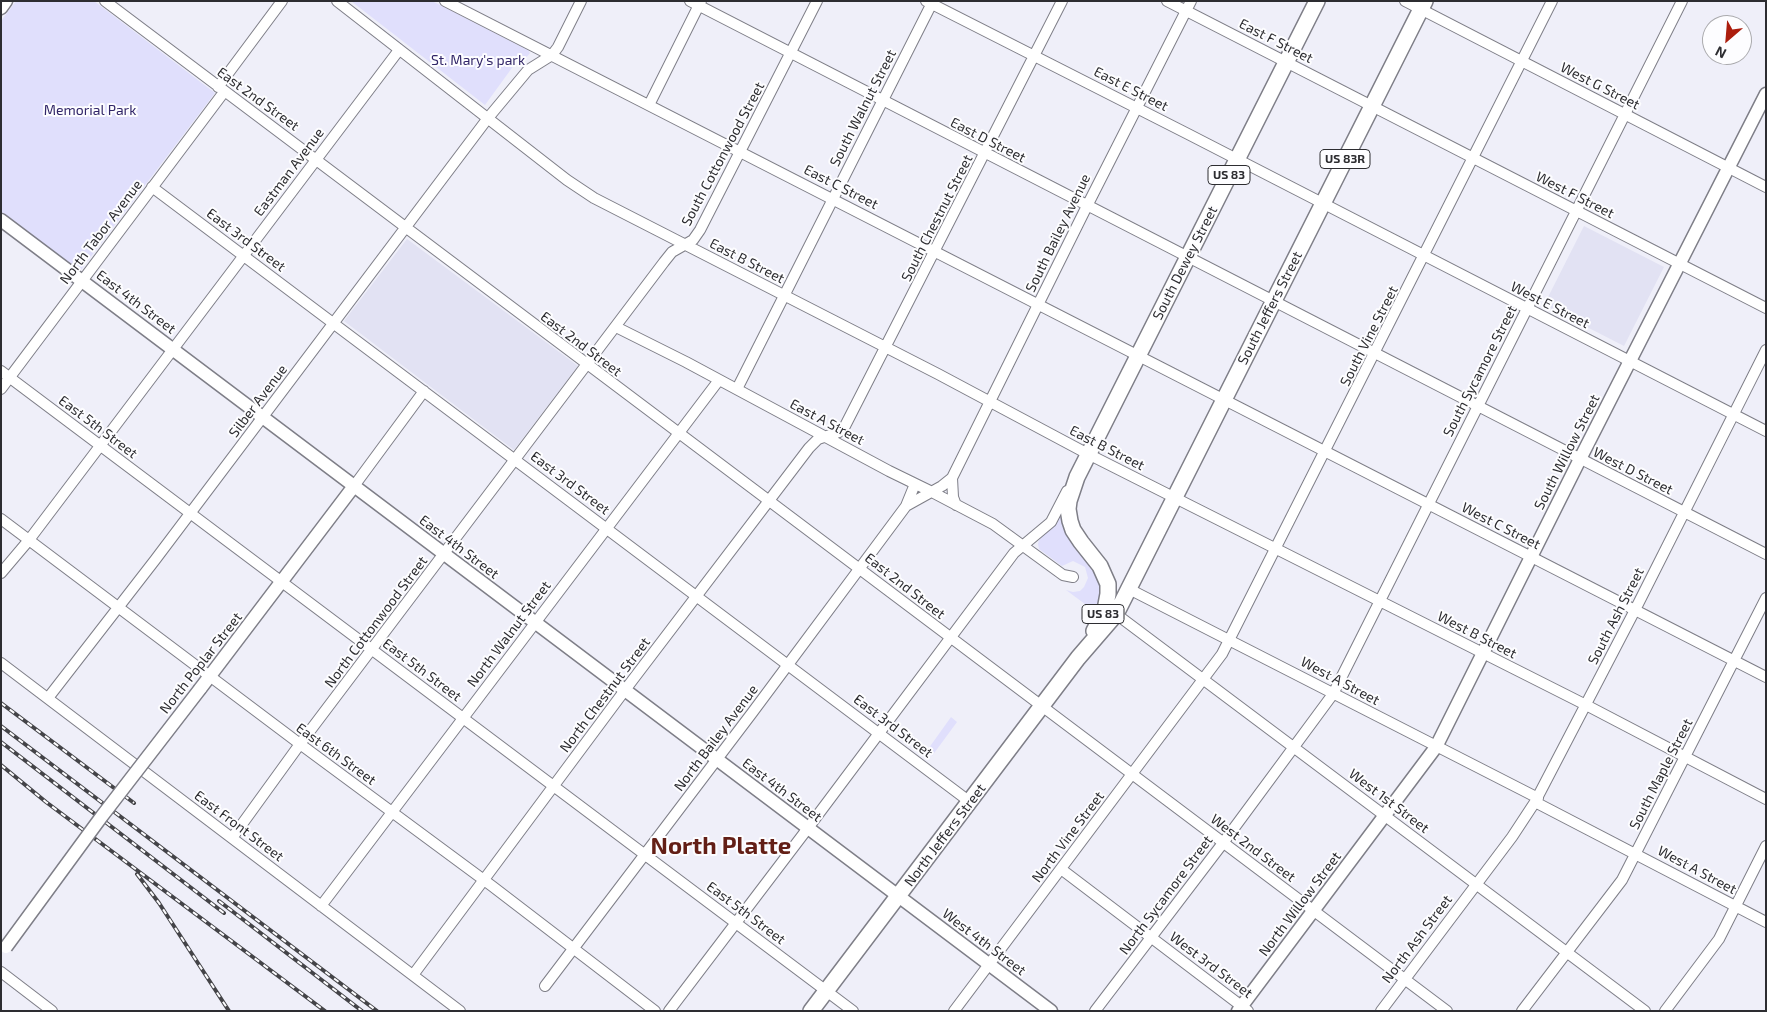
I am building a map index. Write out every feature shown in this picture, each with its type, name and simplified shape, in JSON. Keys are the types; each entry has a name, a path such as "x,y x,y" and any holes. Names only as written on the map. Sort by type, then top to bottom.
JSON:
{"highway":[{"name":"South Dewey Street","path":"1069,502 1088,454 1317,1"},
{"name":"South Jeffers Street","path":"1116,614 1423,5"},
{"name":"North Jeffers Street","path":"1069,502 1069,516 1073,530 1084,547 1097,561 1106,576 1108,584 1105,610 1078,658"},
{"name":"North Jeffers Street","path":"811,1011 1078,658 1116,614"}],"main road":[{"path":"1,8 6,1"},
{"name":"South Willow Street","path":"1385,816 1436,747 1766,94"},
{"name":"East 4th Street","path":"1,220 899,896"},
{"name":"North Poplar Street","path":"4,950 102,816 354,486"},
{"name":"North Willow Street","path":"1243,1009 1313,911 1385,816"},
{"name":"West 4th Street","path":"899,896 1051,1011"}],"street":[{"name":"East 2nd Street","path":"105,1 1042,706"},
{"name":"North Tabor Avenue","path":"1,388 5,374 82,280 152,187 282,1"},
{"name":"East B Street","path":"337,1 567,180 594,198 886,347 1175,498"},
{"name":"East C Street","path":"445,1 460,5 552,55 740,152 1225,399"},
{"path":"552,55 558,47 581,1"},
{"name":"South Cottonwood Street","path":"616,327 672,252 693,240 700,230 817,1"},
{"name":"South Chestnut Street","path":"826,437 839,432 845,426 1062,1"},
{"name":"East F Street","path":"1168,1 1188,6 1286,61 1372,106"},
{"name":"West G Street","path":"1405,1 1423,5 1522,62 1766,187"},
{"name":"South Vine Street","path":"1204,680 1230,640 1552,1"},
{"name":"South Sycamore Street","path":"1294,747 1333,694 1682,1"},
{"name":"East E Street","path":"930,2 1323,203"},
{"name":"South Walnut Street","path":"737,389 930,2"},
{"path":"649,105 697,3"},
{"name":"East D Street","path":"697,3 882,101 1274,301"},
{"name":"South Bailey Avenue","path":"932,492 952,478 1188,6"},
{"name":"Eastman Avenue","path":"1,573 28,540 399,50"},
{"name":"Silber Avenue","path":"48,698 191,513 488,118 528,70 552,55"},
{"name":"West F Street","path":"1372,106 1766,308"},
{"name":"East 3rd Street","path":"152,187 789,664 970,802"},
{"name":"West E Street","path":"1323,203 1766,431"},
{"name":"West D Street","path":"1274,301 1766,554"},
{"name":"North Cottonwood Street","path":"232,838 300,744 616,327"},
{"name":"East A Street","path":"616,327 993,524 1063,575 1073,577"},
{"name":"South Ash Street","path":"1475,884 1537,800 1766,350"},
{"name":"East 5th Street","path":"5,374 854,1011"},
{"name":"North Walnut Street","path":"321,906 719,380"},
{"name":"North Poplar Street","path":"354,486 424,391"},
{"name":"West C Street","path":"1225,399 1766,677"},
{"name":"North Chestnut Street","path":"413,976 768,501 809,448 818,439 826,437"},
{"name":"South Dewey Street","path":"669,1011 1014,553 1051,522 1075,475 1080,471"},
{"path":"952,478 953,497 956,505"},
{"name":"North Bailey Avenue","path":"545,986 717,760 906,506 915,484"},
{"name":"North Bailey Avenue","path":"906,506 932,492"},
{"name":"West B Street","path":"1175,498 1586,705 1766,799"},
{"name":"East 6th Street","path":"1,519 484,880 655,1011"},
{"name":"West A Street","path":"1129,589 1436,747 1766,922"},
{"name":"South Maple Street","path":"1522,1011 1622,880 1766,598"},
{"name":"West 1st Street","path":"1116,614 1644,1011"},
{"name":"East Front Street","path":"1,663 460,1011"},
{"name":"North Vine Street","path":"954,1011 1204,680"},
{"name":"West 2nd Street","path":"1042,706 1447,1011"},
{"name":"North Sycamore Street","path":"1095,1011 1294,747"},
{"path":"1665,1011 1719,939 1766,846"},
{"name":"West 3rd Street","path":"1061,869 1243,1009"},
{"name":"North Ash Street","path":"1381,1011 1475,884"},
{"path":"1,972 52,1011"}],"shaded area":[{"path":"1584,226 1664,267 1624,346 1544,305"},
{"path":"407,239 578,366 514,450 344,321"}],"green space":[{"name":"Memorial Park","path":"16,1 94,1 215,93 80,271 1,212 1,21"},
{"name":"St. Mary's park","path":"351,1 432,1 528,50 530,53 525,59 517,61 485,105"},
{"path":"1062,513 1068,537 1094,567 1100,584 1101,595 1097,613 1066,590 1080,591 1084,587 1088,578 1085,567 1073,561 1062,566 1039,549 1039,540 1054,525"},
{"path":"951,717 957,722 932,756 926,752"}],"railway":[{"path":"1,703 134,803"},
{"path":"1,726 377,1011"},
{"path":"1,742 224,913"},
{"path":"1,765 46,802 325,1011"},
{"path":"137,874 159,903 229,1011"},
{"path":"219,901 362,1011"}],"district":[{"name":"North Platte","path":"721,846"}]}
